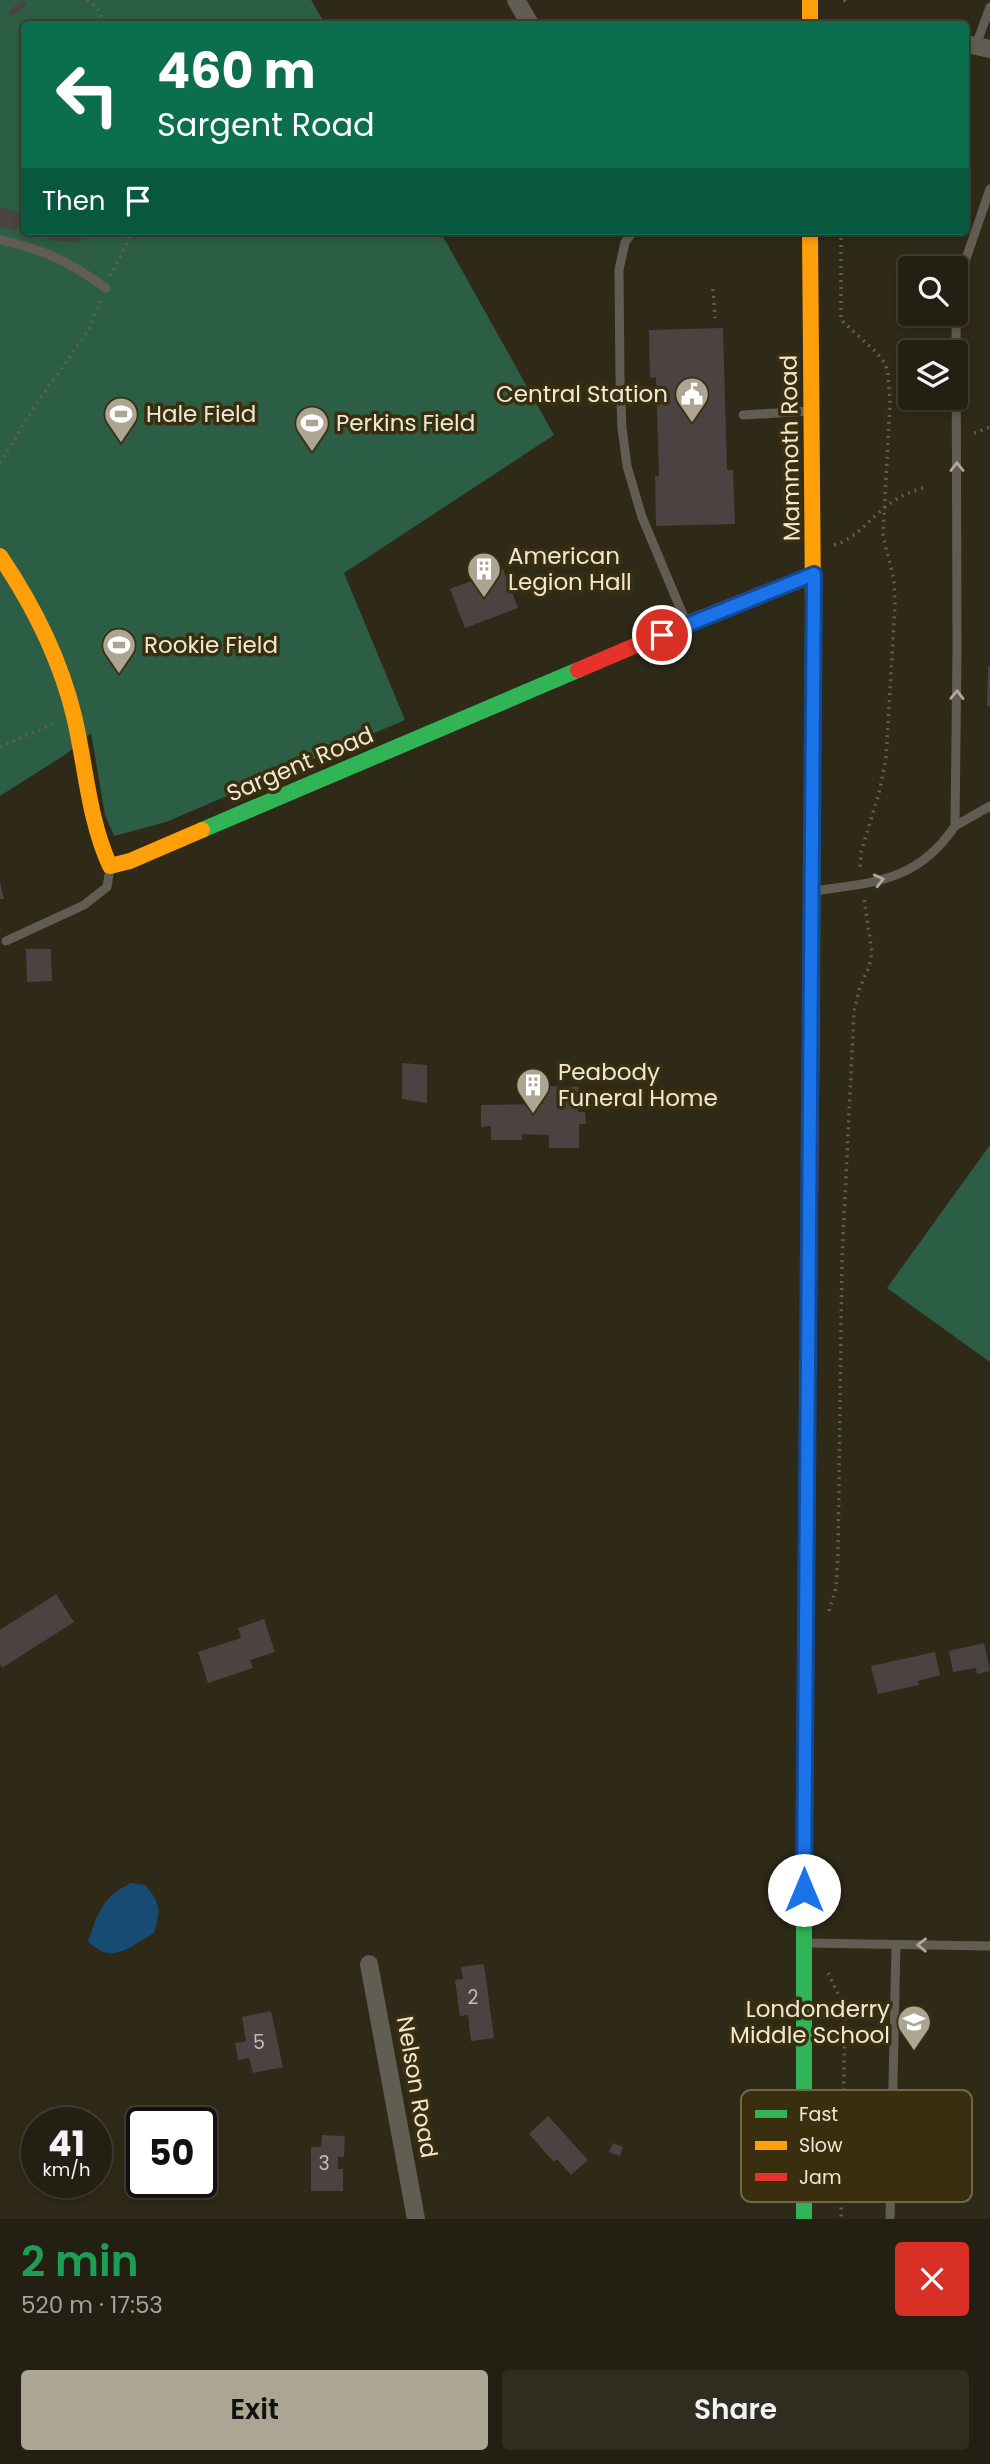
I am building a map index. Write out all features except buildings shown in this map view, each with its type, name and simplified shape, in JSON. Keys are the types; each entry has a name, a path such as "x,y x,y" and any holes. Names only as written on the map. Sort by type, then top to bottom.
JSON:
{"main road":[{"path":"810,0 810,21"},
{"name":"Mammoth Road","path":"802,2090 814,574 810,235"},
{"path":"0,556 25,596 54,655 74,715 91,811 110,866"},
{"name":"Sargent Road","path":"110,866 130,861 686,624 814,574"}],"street":[{"path":"516,0 528,21"},
{"name":"Nelson Road","path":"369,1964 416,2219"}],"lane":[{"path":"977,46 990,7"},
{"path":"955,826 956,304 961,273 990,189"},
{"path":"631,235 625,242 619,270 620,379 626,466 642,517 686,624"},
{"path":"0,240 57,256 106,288"},
{"path":"743,415 813,411"},
{"path":"812,891 862,884 911,870 946,839 955,826 990,806"},
{"path":"6,941 84,905 107,887 110,866"},
{"path":"804,1943 990,1946"},
{"path":"893,2090 896,1945"}],"path":[{"path":"87,0 97,7 104,21"},
{"path":"844,0 848,6"},
{"path":"0,463 36,404 88,331 131,235"},
{"path":"841,235 841,320 876,352 888,372 885,548 894,580 895,605 886,759 861,852 860,870"},
{"path":"713,289 715,318"},
{"path":"974,433 990,427"},
{"path":"834,545 847,542 901,496 927,487"},
{"path":"0,747 74,715"},
{"path":"828,1613 836,1588 838,1556 842,1258 854,1012 872,952 864,899"},
{"path":"825,1964 845,2015 844,2090"}],"green space":[{"path":"0,0 311,0 323,21 21,21 21,235 442,235 554,435 344,573 405,720 166,822 114,836 105,815 91,733 66,754 0,796"},
{"path":"990,1145 990,1362 887,1288"}],"water":[{"path":"131,1883 145,1885 157,1902 158,1918 154,1933 121,1952 105,1952 88,1941 95,1922 107,1900"}],"traffic: fast":[{"path":"812,1005 813,604"},
{"path":"202,830 578,670"},
{"path":"804,1855 804,2090"},
{"path":"804,2202 804,2219"}],"traffic: slow":[{"path":"810,0 810,21"},
{"path":"810,235 813,604"},
{"path":"0,556 34,613 61,673 74,716 97,829 110,866 130,861 202,830"},
{"path":"804,1855 807,1498"}],"traffic: jam":[{"path":"578,670 814,574"},
{"path":"807,1498 812,1005"}],"place":[{"name":"Central Station","path":"692,424"},
{"name":"Hale Field","path":"121,444"},
{"name":"Perkins Field","path":"312,453"},
{"name":"American Legion Hall","path":"484,599"},
{"name":"Rookie Field","path":"119,675"},
{"name":"Peabody Funeral Home","path":"533,1115"},
{"name":"Londonderry Middle School","path":"914,2052"}],"route":[{"path":"662,635 814,574 804,1890"}]}
